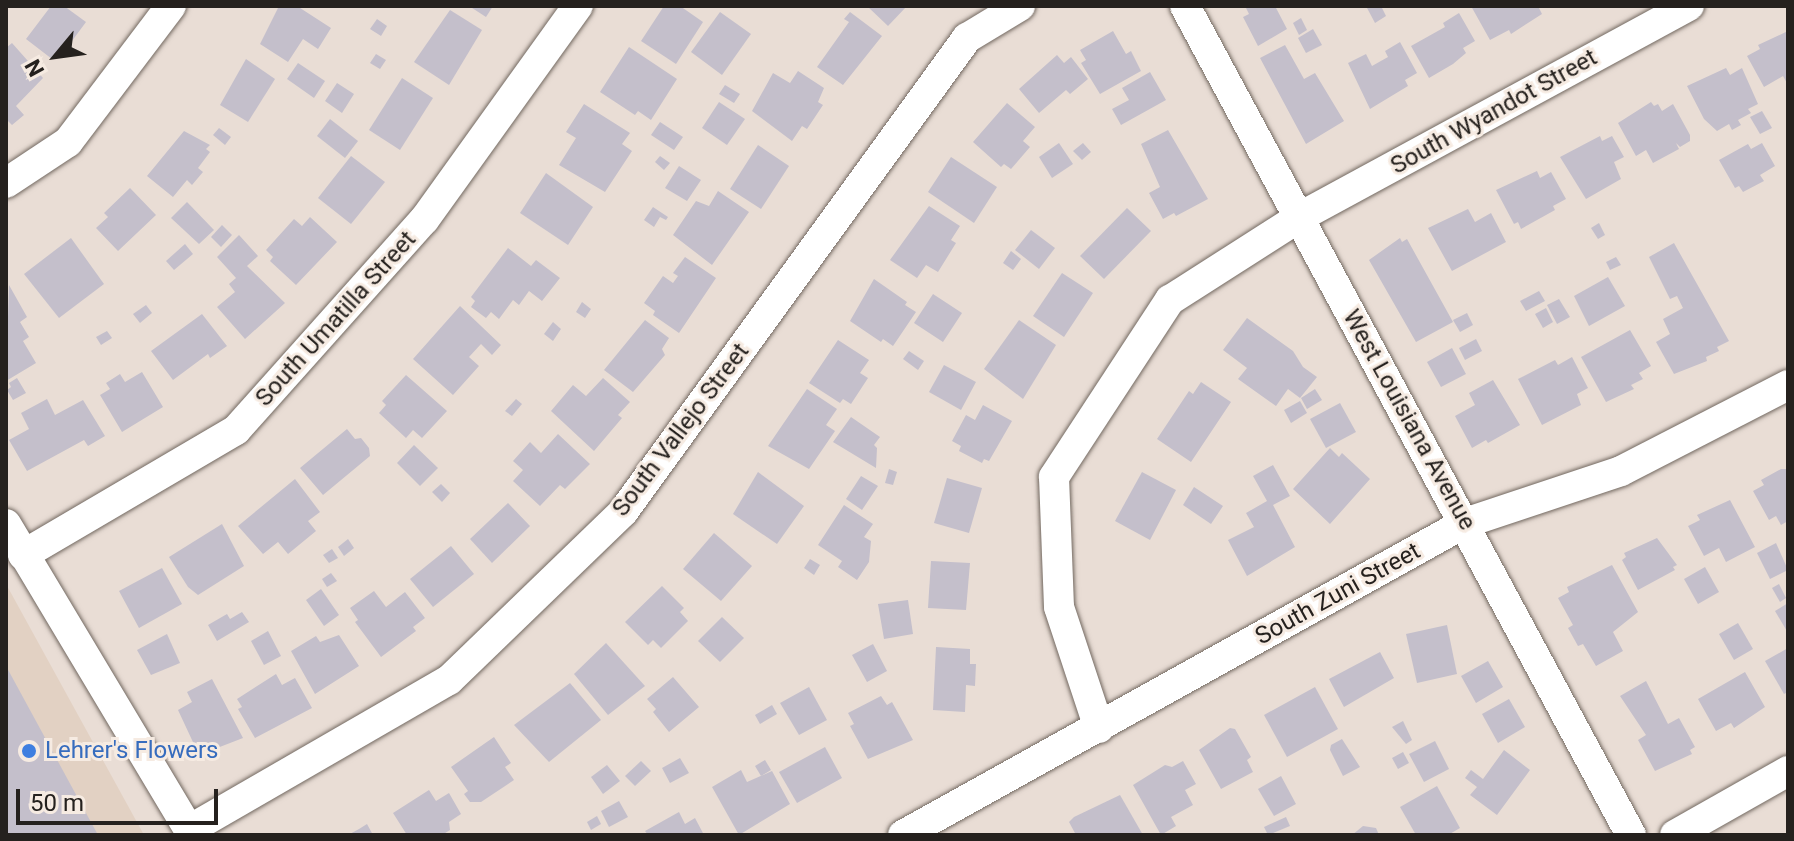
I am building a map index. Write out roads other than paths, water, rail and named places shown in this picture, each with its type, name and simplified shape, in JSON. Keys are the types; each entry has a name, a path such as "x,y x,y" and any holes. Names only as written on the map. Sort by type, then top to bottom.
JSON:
{"street":[{"path":"6,183 68,142 171,6"},
{"name":"South Umatilla Street","path":"23,555 236,430 424,220 578,6"},
{"name":"South Vallejo Street","path":"191,833 449,680 623,512 967,38 1020,6"},
{"name":"West Louisiana Avenue","path":"1185,6 1631,835"},
{"name":"South Wyandot Street","path":"1099,728 1059,607 1054,477 1170,300 1298,218 1689,6"},
{"name":"South Zuni Street","path":"903,835 1465,523 1621,471 1788,385"},
{"path":"6,524 191,833"},
{"path":"1675,835 1788,771"}],"place":[{"name":"Lehrer's Flowers","path":"29,751"}]}
